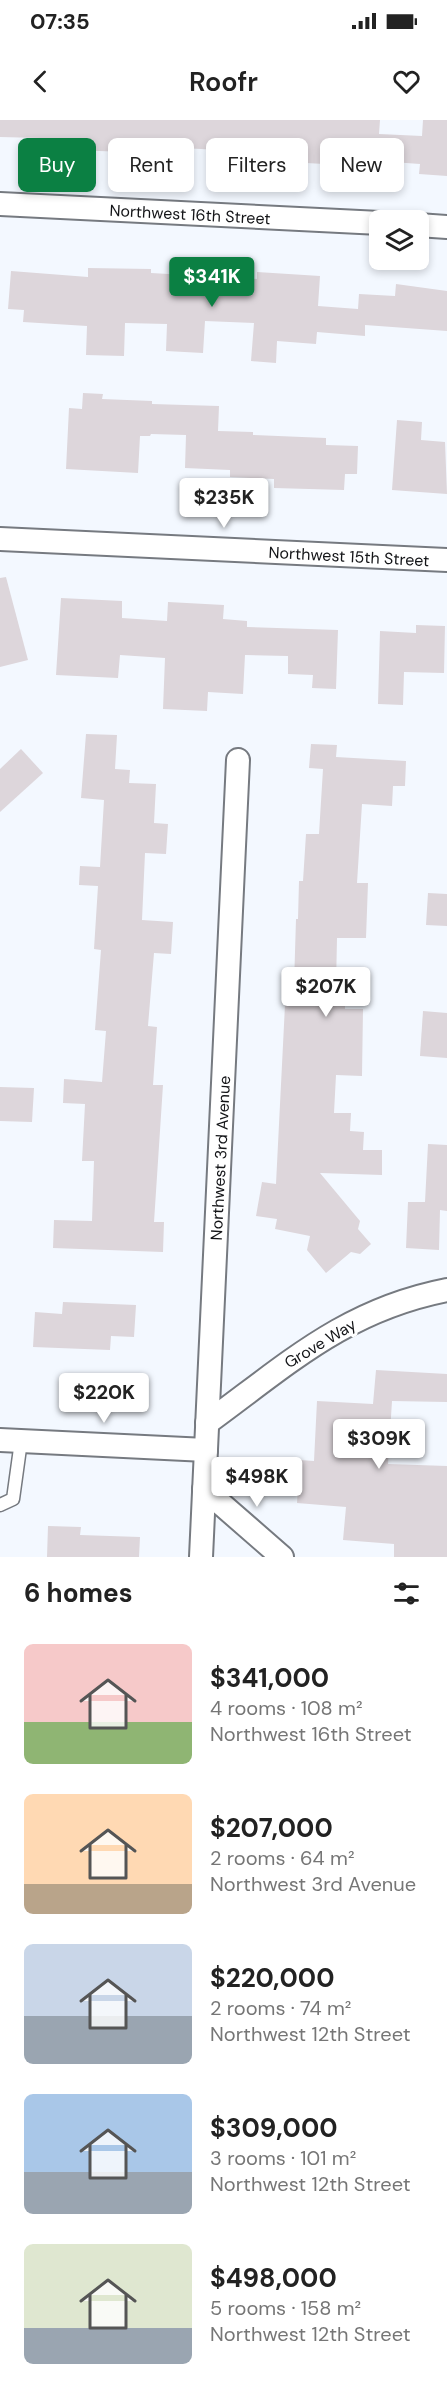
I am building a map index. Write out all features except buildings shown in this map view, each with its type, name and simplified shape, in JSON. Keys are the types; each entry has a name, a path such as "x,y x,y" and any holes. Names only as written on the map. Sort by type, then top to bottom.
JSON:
{"street":[{"name":"Northwest 16th Street","path":"0,204 369,222"},
{"path":"429,226 447,227"},
{"name":"Northwest 15th Street","path":"0,539 447,560"},
{"name":"Northwest 3rd Avenue","path":"201,1557 238,760"},
{"name":"Grove Way","path":"207,1423 310,1345 341,1327 390,1306 447,1290"},
{"path":"10,1440 206,1450"},
{"path":"204,1489 282,1557"}],"lane":[{"path":"0,1505 13,1499 10,1440"}]}
